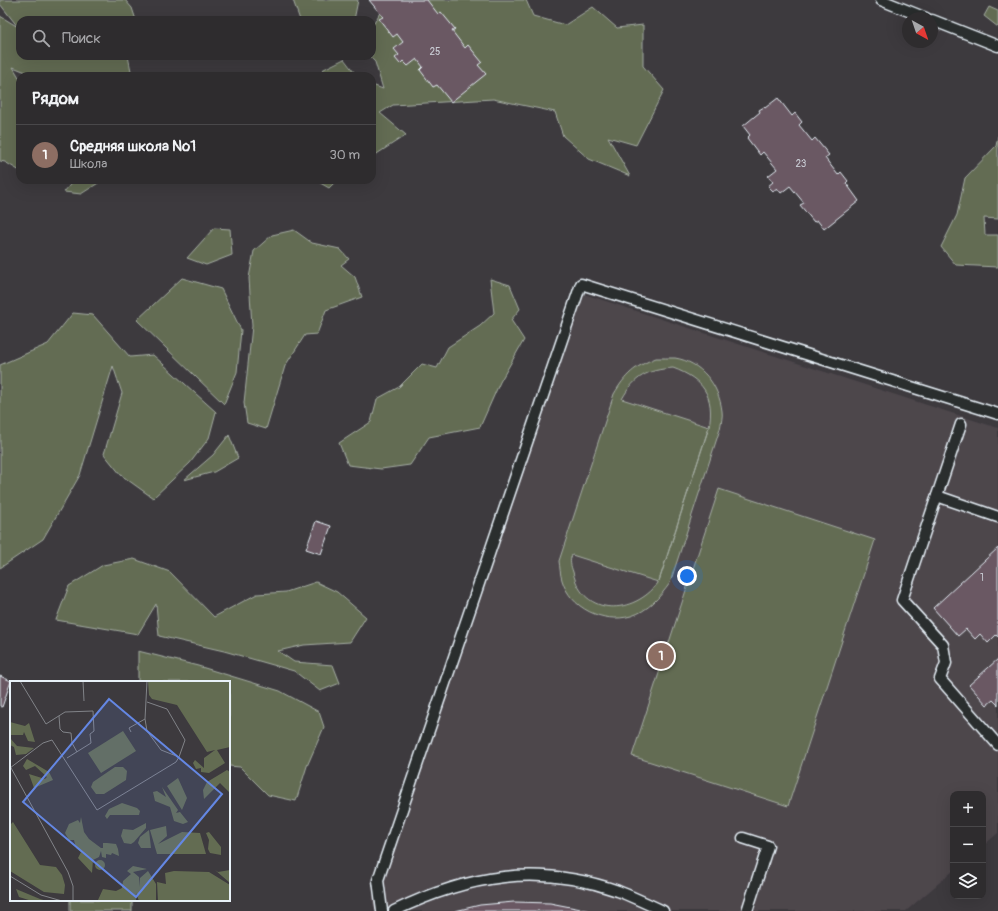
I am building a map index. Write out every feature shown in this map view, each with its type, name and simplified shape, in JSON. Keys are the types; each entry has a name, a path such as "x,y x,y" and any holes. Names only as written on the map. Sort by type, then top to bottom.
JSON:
{"lane":[{"path":"881,0 911,12"},
{"path":"938,22 998,46"},
{"path":"382,911 378,880 581,284 998,414"},
{"path":"961,424 902,600 943,645 946,663 940,680 998,745"},
{"path":"937,496 998,517"},
{"path":"743,838 768,846 747,911"},
{"path":"394,911 422,897 466,882 508,875 544,875 590,883 618,891 662,911"}],"shaded area":[{"path":"584,294 998,428 998,833 986,843 986,791 950,791 950,874 906,911 375,911 372,900"}],"green space":[{"path":"0,0 125,0 132,8 135,16 16,16 16,24 0,4"},
{"path":"293,0 358,0 355,16 299,16"},
{"path":"370,0 526,0 533,16 565,25 593,7 617,28 643,25 643,66 664,90 636,145 608,137 630,176 589,159 563,136 555,112 493,99 393,105 380,113 406,135 376,154 376,86 383,89 375,62 373,60 376,60 376,20 382,9"},
{"path":"989,7 998,11 998,27 984,16"},
{"path":"0,16 16,26 16,60 129,60 131,72 26,72 13,67 16,72 16,169 5,162 0,161"},
{"path":"345,60 354,72 324,72 322,70"},
{"path":"998,136 998,219 984,218 985,235 998,235 998,267 956,265 941,247 957,215 965,178 996,146"},
{"path":"71,184 97,184 81,194 64,192"},
{"path":"322,184 333,184 329,188"},
{"path":"214,228 230,229 232,255 206,265 187,258"},
{"path":"294,230 312,243 340,249 349,259 341,265 355,277 362,297 326,310 317,334 305,335 285,366 266,429 247,423 244,403 252,326 249,278 254,251 272,235"},
{"path":"182,278 221,289 241,330 237,372 224,404 137,320"},
{"path":"490,279 510,285 520,309 511,320 524,340 500,382 480,427 429,437 410,465 381,469 348,465 339,443 371,422 377,399 399,387 422,364 437,368 448,347 480,326 494,313"},
{"path":"73,313 93,315 130,357 153,355 216,412 209,438 190,463 153,498 121,475 104,454 122,393 113,366 80,475 43,539 0,568 0,365 48,344"},
{"path":"656,358 675,358 693,364 701,370 713,384 717,392 722,411 722,420 670,583 658,598 643,611 631,616 610,618 589,612 572,599 562,580 559,561 614,394 631,372 648,361","holes":["673,368 692,378 699,383 704,390 710,406 709,427 622,399 632,385 643,376 656,370","572,555 658,582 658,583 648,594 623,606 610,607 598,604 587,598 579,587 571,566"]},
{"path":"229,435 238,458 214,472 184,480 213,455"},
{"path":"719,489 875,540 788,806 632,756"},
{"path":"134,559 170,572 214,617 257,594 286,592 316,582 337,592 366,617 350,642 304,645 278,651 294,662 333,665 340,683 320,691 294,671 224,651 159,636 156,604 138,634 56,620 69,586 103,565"},
{"path":"138,651 198,666 280,691 319,712 324,727 307,766 296,801 268,795 240,767 230,766 230,681 138,681"},
{"path":"70,901 132,901 132,911 70,911"}],"building":[{"path":"369,0 427,0 438,14 441,12 455,29 452,31 465,48 468,45 482,62 478,65 486,74 451,102 437,85 433,87 420,70 423,67 417,59 408,66 403,61 400,64 395,58 399,55 394,49 403,42 397,34 393,37 379,19 383,17"},
{"path":"778,98 792,116 795,113 802,122 799,125 812,141 815,138 829,155 825,158 838,175 841,172 848,181 846,183 859,201 824,229 817,220 814,222 800,205 804,203 790,186 781,193 777,188 773,191 768,186 773,182 768,176 777,169 763,152 760,155 747,138 750,135 743,126 760,112 759,110 764,107 765,108"},
{"path":"316,521 331,526 321,554 306,549"},
{"path":"998,548 998,637 996,635 988,643 980,634 975,639 966,629 958,636 933,608"},
{"path":"998,659 998,705 993,700 987,705 969,685"},
{"path":"0,676 11,681 2,707 0,706"},
{"path":"514,902 550,903 591,911 455,911 480,905"}],"place":[{"name":"Средняя школа №1","path":"661,656"}]}
